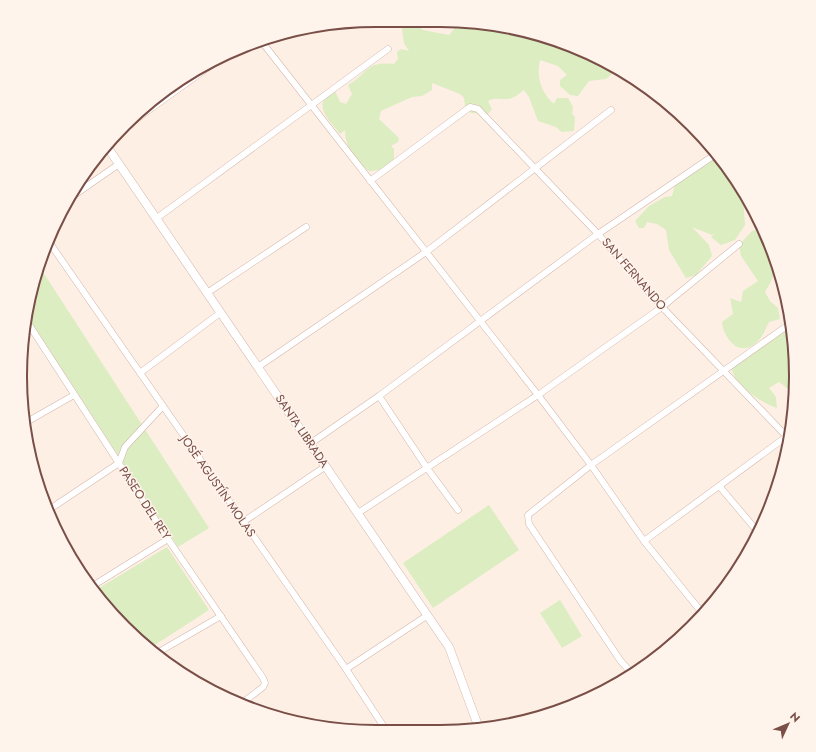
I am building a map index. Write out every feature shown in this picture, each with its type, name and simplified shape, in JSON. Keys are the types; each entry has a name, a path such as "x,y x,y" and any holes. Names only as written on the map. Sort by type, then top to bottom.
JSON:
{"street":[{"path":"265,46 538,395 591,465 644,541 699,609"},
{"path":"156,218 313,106 388,49"},
{"path":"162,101 186,84"},
{"name":"SAN FERNANDO","path":"370,181 470,107 478,109 598,234 662,307 784,432"},
{"path":"258,367 426,252 611,110"},
{"name":"SANTA LIBRADA","path":"110,151 220,313 311,442 449,647 477,723"},
{"path":"311,442 379,396 598,234 711,157"},
{"path":"81,191 119,164"},
{"path":"207,293 306,227"},
{"path":"358,513 538,395 662,307 739,244"},
{"name":"JOSÉ AGUSTÍN MOLAS","path":"52,247 346,669 383,725"},
{"path":"140,373 220,313"},
{"name":"PASEO DEL REY","path":"31,327 168,539 263,678 265,683 258,691 247,700"},
{"path":"628,669 620,660 527,520 528,515 591,465 785,327"},
{"path":"30,420 74,395"},
{"path":"379,396 427,468 458,510"},
{"path":"53,507 119,463 125,447 163,406"},
{"path":"644,541 782,442"},
{"path":"243,522 326,466"},
{"path":"720,487 754,527"},
{"path":"96,584 168,539"},
{"path":"346,669 428,615"},
{"path":"162,651 221,616"}],"green space":[{"path":"402,27 418,27 423,30 449,35 454,29 453,28 486,30 530,39 552,46 574,54 613,73 606,79 589,81 578,96 570,95 560,86 560,80 567,75 558,66 540,60 539,79 546,95 554,104 557,98 568,98 573,107 572,114 575,117 574,131 562,132 556,127 538,121 529,97 524,90 516,96 510,98 488,101 492,109 488,114 471,113 465,107 464,98 460,94 432,83 432,90 422,96 412,97 381,111 379,119 399,138 398,142 391,146 394,149 394,165 381,170 369,171 355,158 349,148 345,136 345,130 340,134 327,118 324,112 323,101 327,96 335,91 340,102 346,104 352,94 348,85 355,81 372,66 378,64 394,64 398,59 397,52 401,49 409,51 404,43"},
{"path":"712,158 730,182 744,205 745,225 735,240 721,245 711,237 716,232 712,235 692,227 709,245 712,256 696,275 686,278 669,250 666,230 657,224 647,222 644,228 639,228 635,221 649,206 665,197 672,196 675,185"},
{"path":"756,229 774,276 765,292 770,301 778,308 780,319 769,322 761,337 752,346 740,348 730,341 723,329 722,322 733,314 730,298 741,302 743,291 758,281 741,256 739,245 752,231"},
{"path":"43,273 209,528 178,547 31,323"},
{"path":"785,323 788,353 788,390 779,382 769,388 776,397 777,408 755,397 741,385 732,371 732,364 748,358 753,351 758,350"},
{"path":"489,505 519,550 433,608 403,563"},
{"path":"167,547 209,610 155,645 129,623 99,588"},
{"path":"560,600 582,636 562,648 540,613"}]}
